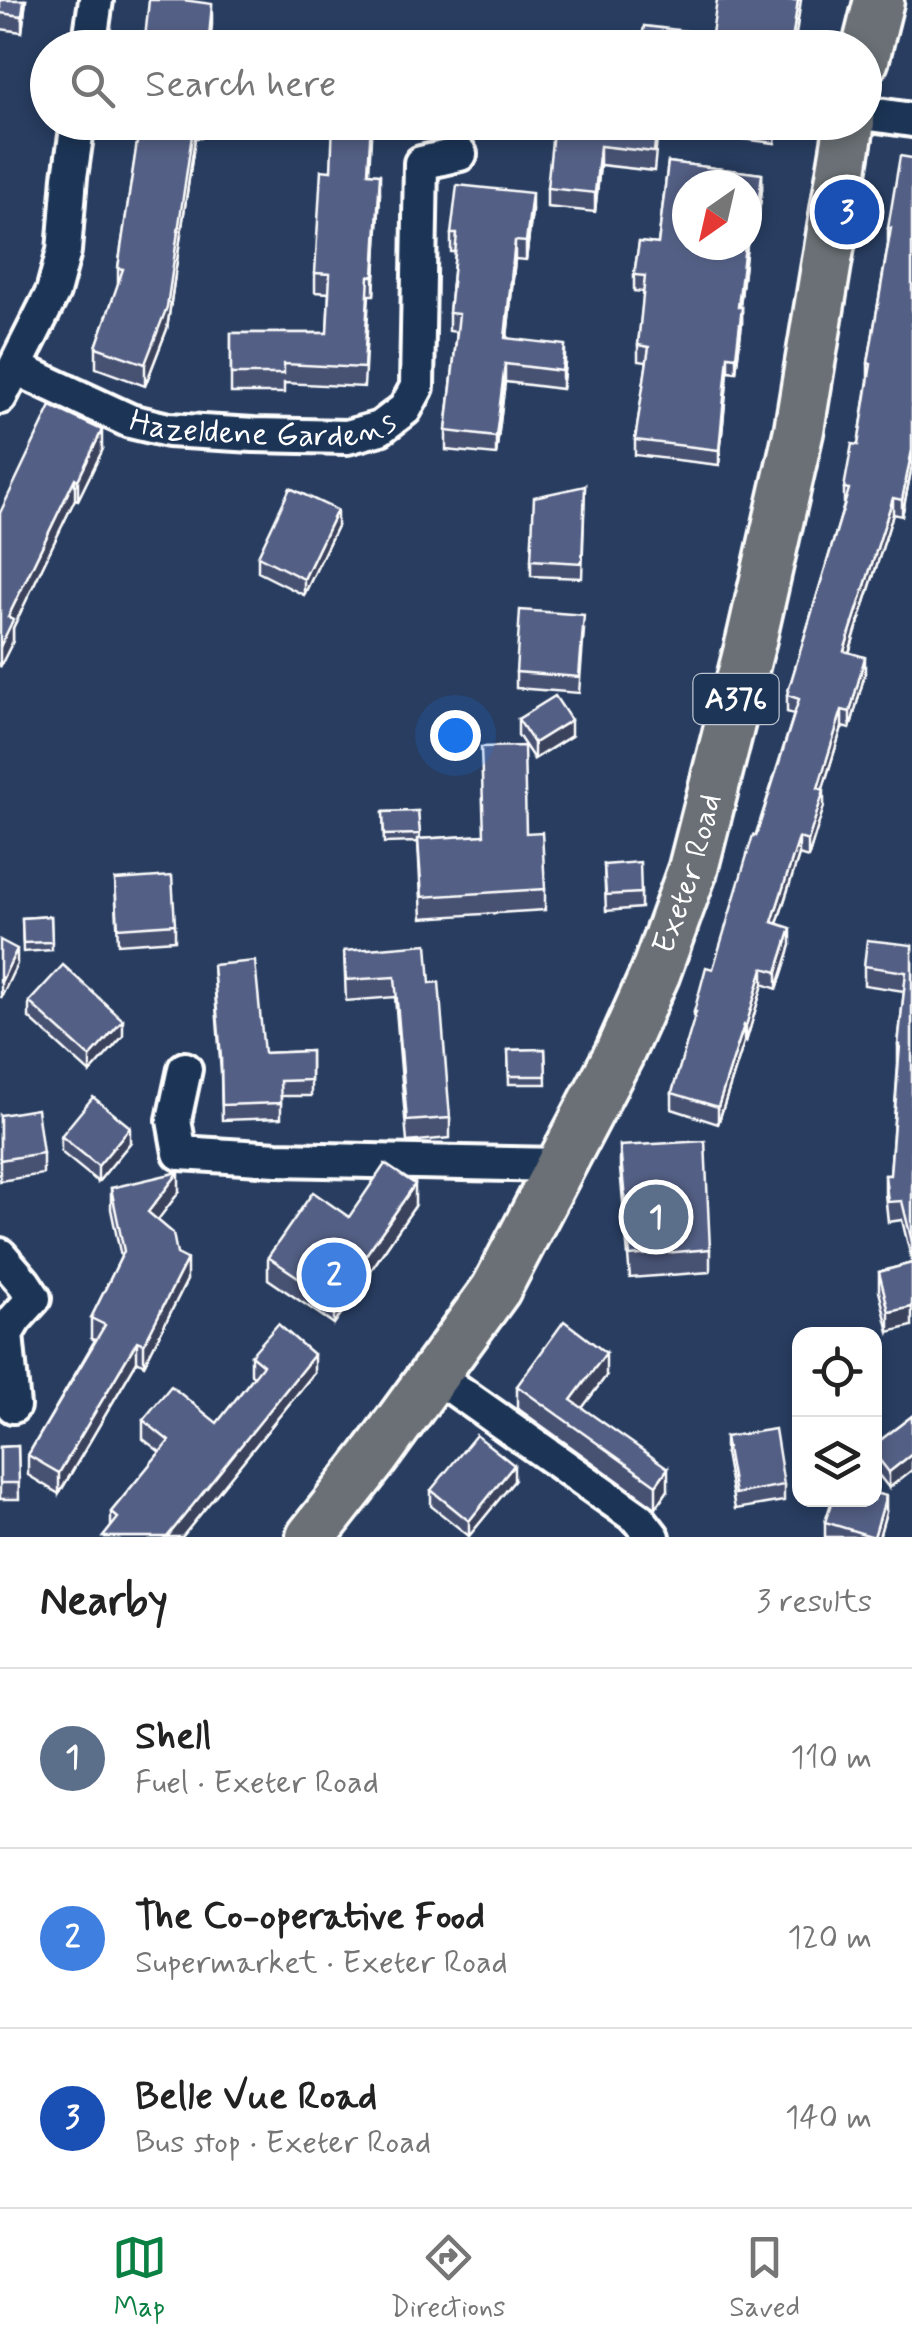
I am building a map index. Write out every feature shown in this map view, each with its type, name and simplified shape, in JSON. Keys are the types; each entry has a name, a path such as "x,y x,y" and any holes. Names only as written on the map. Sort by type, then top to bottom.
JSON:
{"highway":[{"path":"872,30 879,0"},
{"name":"Exeter Road","path":"311,1537 496,1288 619,1054 655,974 693,868 752,637 799,430 847,140"}],"street":[{"path":"92,30 96,0"},
{"path":"882,116 912,120"},
{"path":"0,397 53,292 64,251 75,140"},
{"name":"Hazeldene Gardens","path":"16,368 130,421 168,430 347,437 380,428 404,410 416,387 421,163 460,154"},
{"path":"184,1069 174,1120 180,1153 276,1160 562,1165"},
{"path":"0,1255 34,1298 6,1334 13,1406"},
{"path":"435,1375 639,1519 653,1537"}],"building":[{"path":"0,0 24,0 22,16 0,13"},
{"path":"149,0 212,4 210,30 146,30"},
{"path":"717,0 798,0 794,30 713,30"},
{"path":"644,26 678,30 643,30"},
{"path":"137,140 191,140 167,307 145,364 96,347 123,269 118,268"},
{"path":"332,140 370,140 368,173 380,174 364,368 284,364 284,374 231,374 231,333 327,333 330,274 315,273 321,170 331,171"},
{"path":"552,140 655,140 654,152 600,146 595,193 547,188"},
{"path":"900,156 912,158 912,450 902,500 893,498 844,651 865,657 850,712 842,710 818,788 824,790 808,841 799,838 772,922 791,928 777,972 763,968 718,1107 672,1093 706,967 713,969 799,699 787,695 849,489 844,488 852,444 858,445"},
{"path":"668,162 731,170 672,170 672,260 743,260 736,357 728,356 719,450 635,440 649,347 638,345 645,276 634,275 639,242 658,244"},
{"path":"457,185 532,193 526,242 515,241 505,338 565,345 562,371 505,364 496,437 446,431 459,314 449,313 457,234 451,234"},
{"path":"51,406 102,430 8,617 13,620 0,647 0,513"},
{"path":"585,486 582,563 531,560 534,497"},
{"path":"290,488 337,510 304,579 258,556"},
{"path":"520,610 584,615 579,677 516,672"},
{"path":"555,696 571,720 534,743 518,719"},
{"path":"524,746 526,833 542,832 545,889 422,897 418,839 484,835 481,747"},
{"path":"418,811 420,834 384,835 383,812"},
{"path":"640,862 641,893 606,895 604,865"},
{"path":"172,876 175,924 118,928 115,880"},
{"path":"51,916 52,942 23,943 22,918"},
{"path":"0,940 17,949 1,982 0,982"},
{"path":"867,940 912,945 912,1242 902,1201 888,1202 885,1175 890,1175 906,972 864,966"},
{"path":"427,944 430,983 439,982 450,1118 407,1121 395,977 346,980 344,951"},
{"path":"255,961 264,1053 311,1051 311,1080 280,1081 281,1103 222,1105 213,965"},
{"path":"63,965 123,1020 90,1057 29,1002"},
{"path":"545,1049 546,1076 509,1076 508,1050"},
{"path":"93,1097 130,1127 98,1166 61,1136"},
{"path":"37,1109 43,1153 0,1160 0,1115"},
{"path":"705,1141 710,1249 630,1256 620,1146"},
{"path":"385,1164 415,1184 334,1301 268,1257 313,1192 349,1217"},
{"path":"179,1172 148,1212 173,1233 177,1254 187,1259 144,1344 137,1341 59,1473 28,1455 105,1325 91,1318 124,1251 111,1188"},
{"path":"912,1263 912,1307 889,1312 879,1272"},
{"path":"564,1321 606,1353 571,1400 668,1468 656,1485 517,1386"},
{"path":"278,1324 314,1355 167,1537 103,1537 118,1518 111,1512 169,1441 143,1420 171,1386 217,1423 263,1365 251,1355"},
{"path":"912,1416 912,1454 889,1472 882,1463 882,1439"},
{"path":"775,1429 784,1485 735,1494 725,1437"},
{"path":"476,1435 514,1465 469,1521 431,1490"},
{"path":"18,1446 19,1483 0,1483 0,1447"},
{"path":"882,1495 886,1496 874,1537 825,1522 830,1507 882,1507"}],"place":[{"name":"Belle Vue Road","path":"847,212"},
{"name":"Shell","path":"656,1217"},
{"name":"The Co-operative Food","path":"334,1275"}]}
